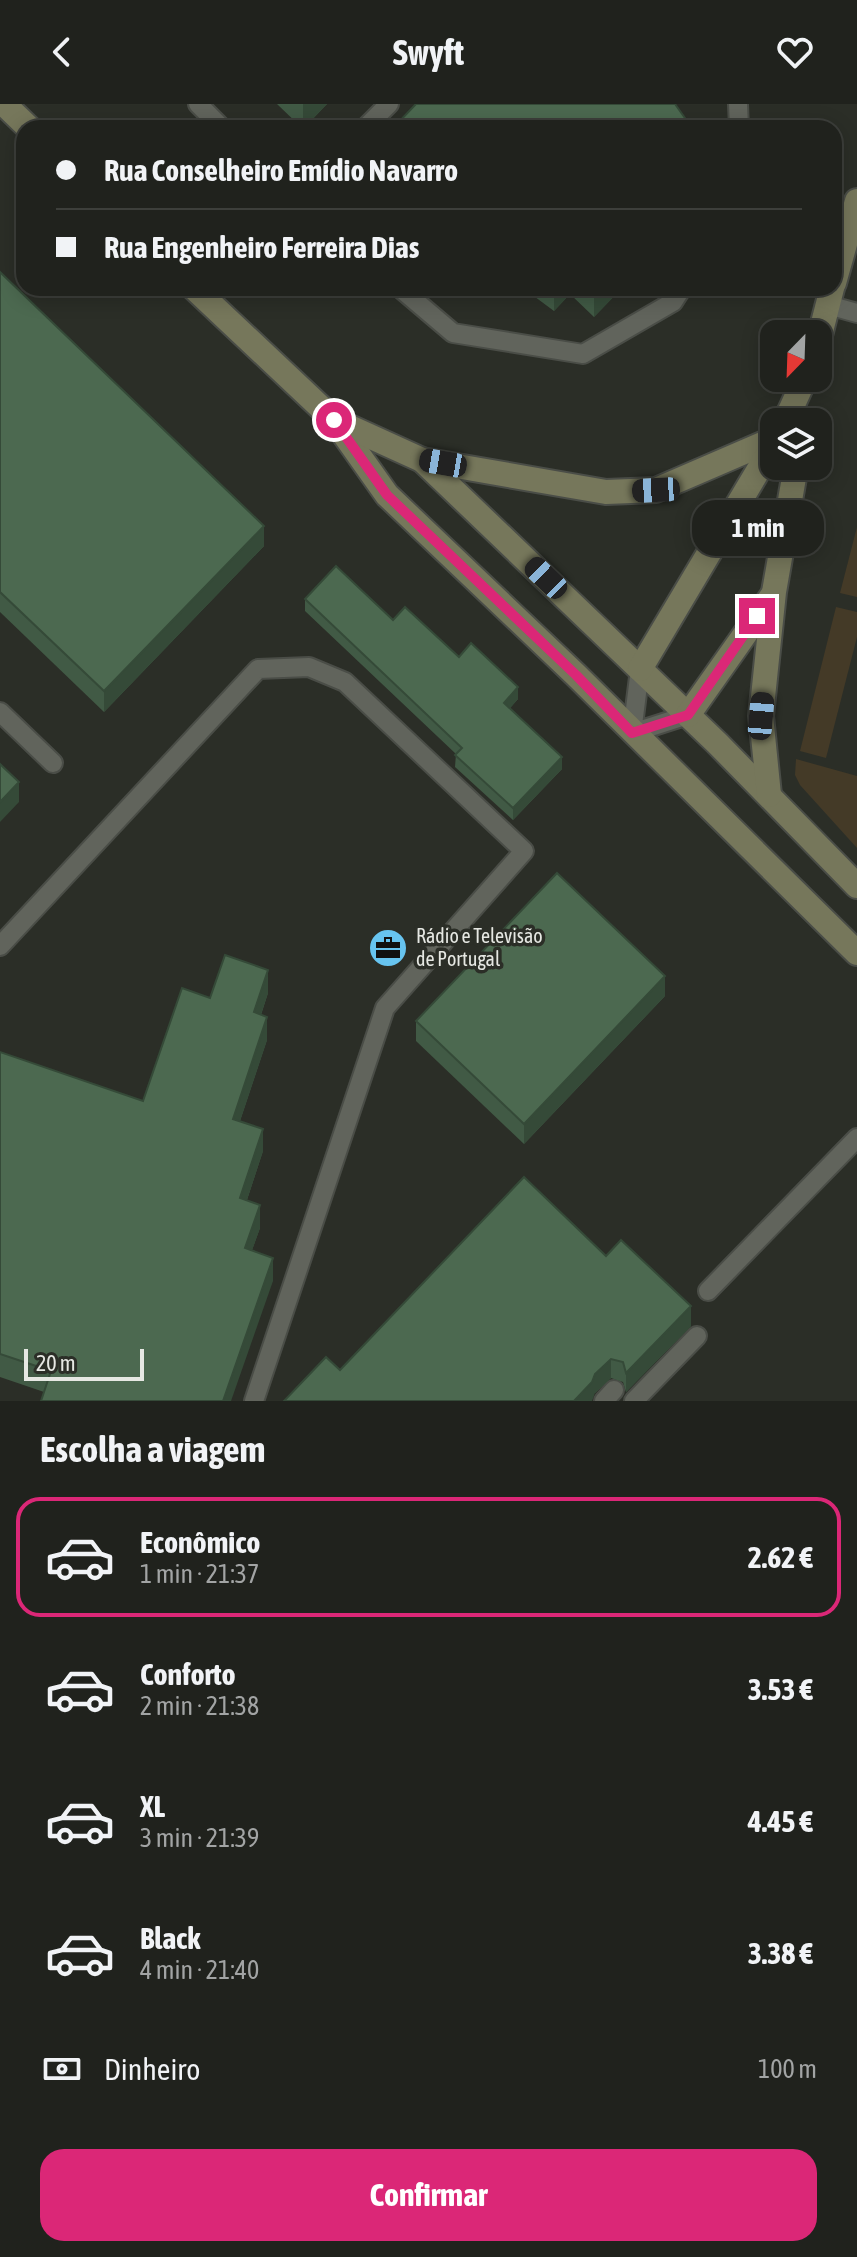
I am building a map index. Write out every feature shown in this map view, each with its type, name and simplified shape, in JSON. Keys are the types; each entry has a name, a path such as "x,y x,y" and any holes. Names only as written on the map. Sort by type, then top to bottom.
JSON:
{"street":[{"path":"4,104 21,120"},
{"path":"842,254 857,201"},
{"path":"202,296 334,420 387,495 576,675 857,953"},
{"path":"824,320 830,296"},
{"path":"334,420 422,460 606,492 656,490 760,448"},
{"path":"422,460 688,715 857,886"},
{"path":"640,669 760,466"},
{"path":"769,795 761,716 774,592 794,480"},
{"path":"688,715 774,592"}],"lane":[{"path":"198,104 214,120"},
{"path":"373,120 389,104"},
{"path":"409,296 453,333 583,354 673,302 677,296"},
{"path":"836,296 857,313"},
{"path":"0,946 258,669 309,667 345,682 524,851 385,1008 254,1401"},
{"path":"640,669 632,733 688,715"},
{"path":"0,712 53,763"},
{"path":"708,1291 857,1138"},
{"path":"634,1401 697,1336"}],"shaded area":[{"path":"857,527 857,597 840,593"},
{"path":"836,607 857,612 857,637 826,758 800,751"},
{"path":"796,759 857,776 857,848 800,785 795,775"}],"building":[{"path":"416,104 675,104 686,120 401,120"},
{"path":"0,272 16,287 16,296 25,296 264,526 104,691 0,592"},
{"path":"336,566 393,620 405,607 459,657 471,643 518,687 504,703 562,757 513,808 455,755 462,748 305,599"},
{"path":"0,764 19,782 0,802"},
{"path":"557,873 665,976 524,1124 416,1021"},
{"path":"225,955 268,970 254,1012 267,1017 233,1119 263,1129 240,1198 260,1205 245,1248 273,1258 223,1401 41,1401 51,1371 0,1354 0,1052 143,1101 182,988 210,998"},
{"path":"524,1177 606,1256 621,1240 691,1306 626,1373 623,1362 611,1359 574,1401 284,1401 326,1357 340,1370"}],"place":[{"name":"Rádio e Televisão de Portugal","path":"388,948"}],"route":[{"path":"334,420 387,495 576,675 632,733 688,715 757,616"}]}
